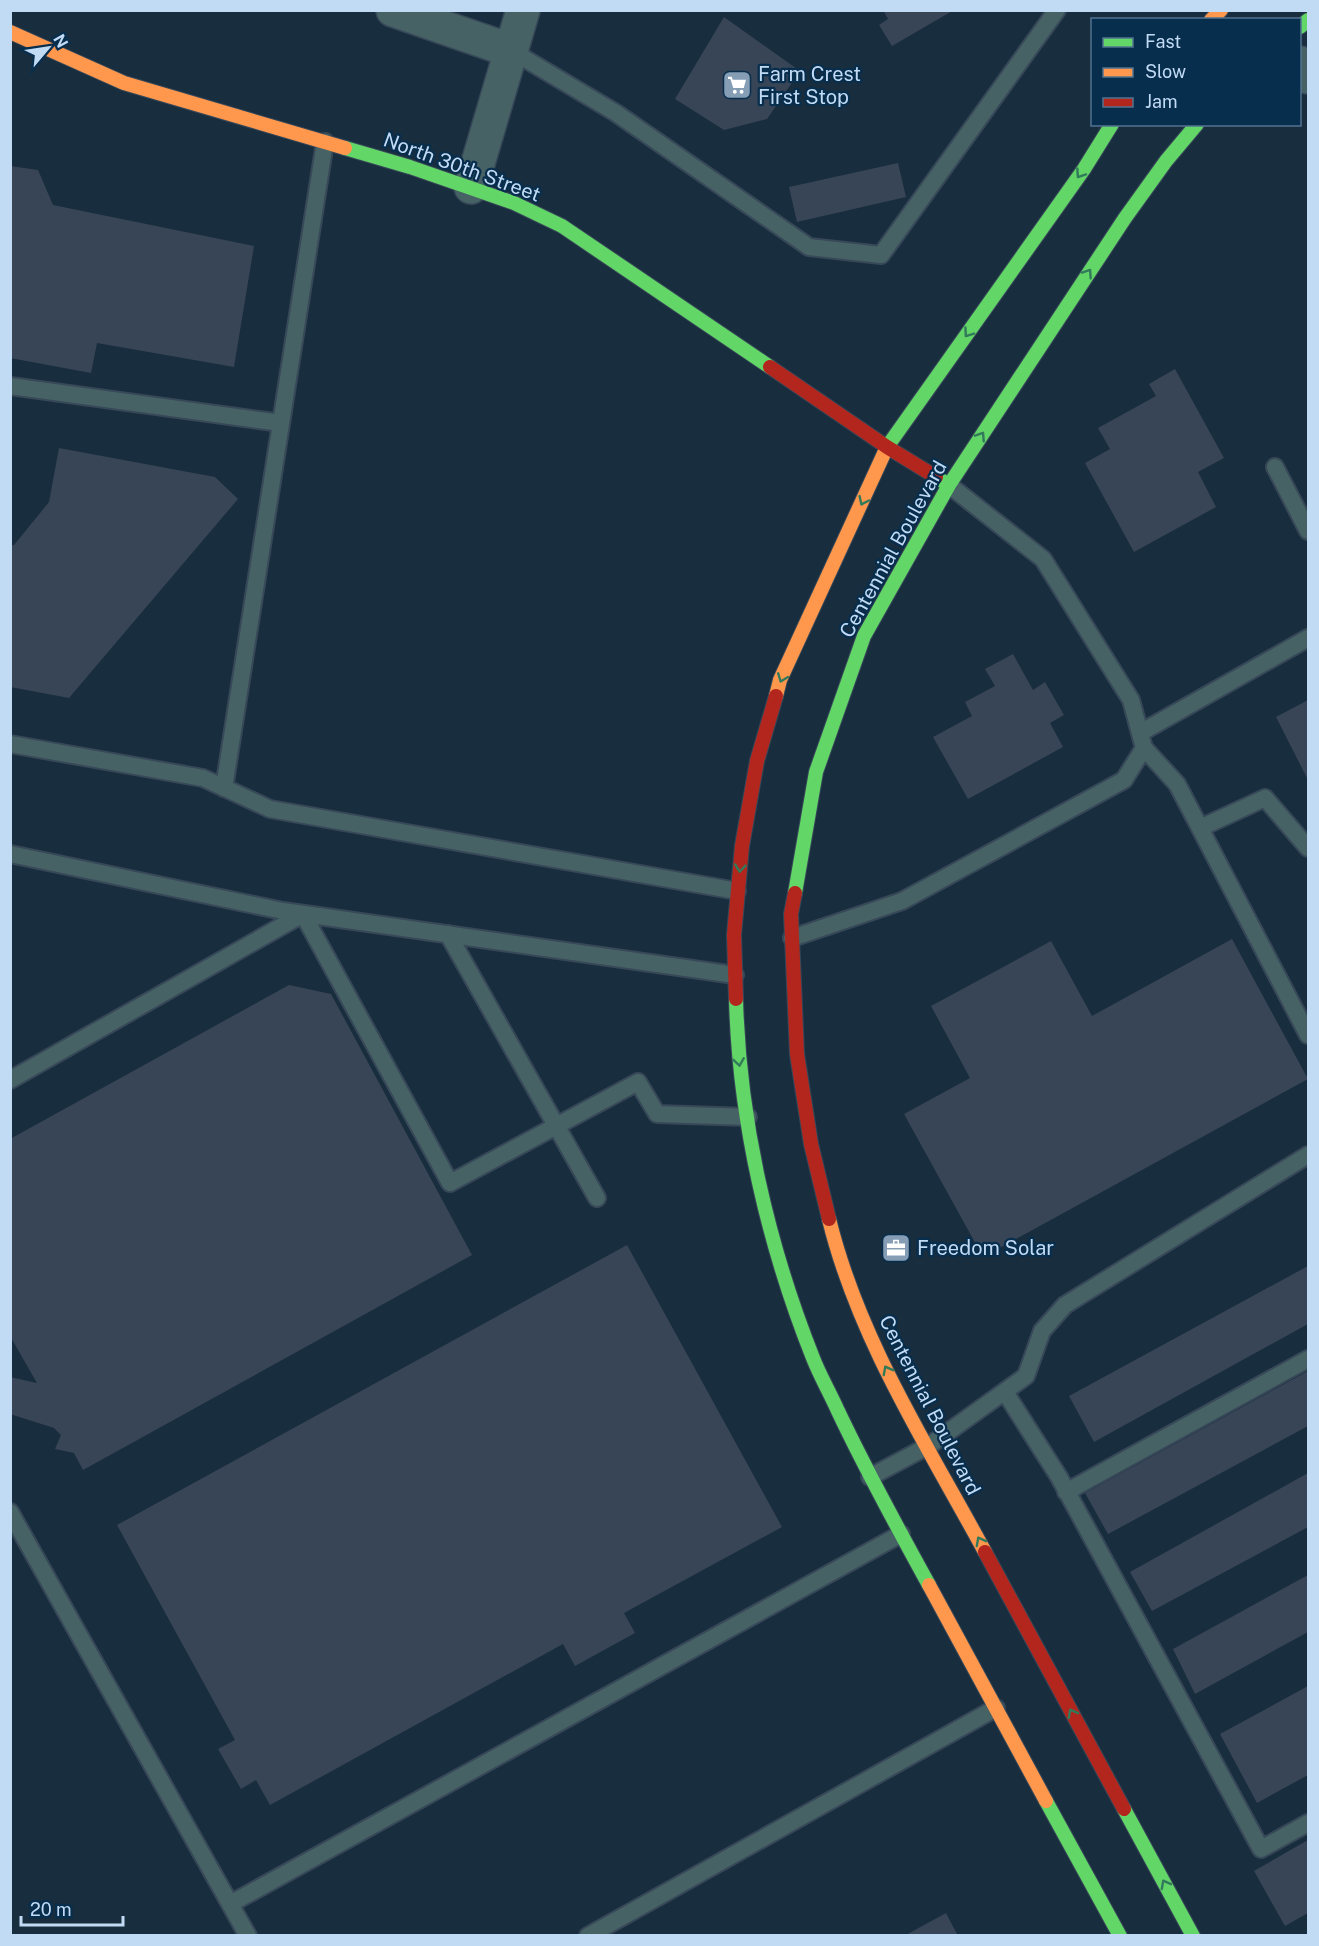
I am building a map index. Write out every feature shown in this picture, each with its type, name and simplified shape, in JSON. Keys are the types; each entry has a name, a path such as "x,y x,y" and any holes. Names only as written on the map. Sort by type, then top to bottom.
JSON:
{"main road":[{"name":"North 30th Street","path":"10,32 124,83 410,167 514,203 562,226 887,447 949,485"},
{"name":"Centennial Boulevard","path":"1111,126 1077,179 887,447 780,680 757,761 742,846 734,935 737,1049 754,1158 777,1253 813,1358 870,1477 1120,1935"},
{"name":"Centennial Boulevard","path":"1193,1935 873,1345 838,1256 811,1144 797,1054 791,914 816,772 864,636 949,485 1125,218 1166,161 1195,126"}],"street":[{"path":"393,10 512,51"},
{"path":"471,187 523,10"}],"lane":[{"path":"512,51 616,112 809,247 881,255 1057,10"},
{"path":"224,788 326,142"},
{"path":"10,386 281,423"},
{"path":"1275,467 1308,531"},
{"path":"949,485 1043,559 1131,700 1142,740 1177,784 1308,1035"},
{"path":"792,938 902,901 1124,780 1142,740 1308,638"},
{"path":"10,744 203,778 270,809 737,891"},
{"path":"1200,828 1265,798 1308,848"},
{"path":"10,854 303,914 735,975"},
{"path":"10,1080 303,914"},
{"path":"303,914 450,1183 638,1082 657,1114 748,1117"},
{"path":"448,934 597,1198"},
{"path":"870,1477 928,1446 1026,1376 1042,1330 1065,1305 1308,1155"},
{"path":"1066,1492 1308,1359"},
{"path":"1005,1392 1066,1492 1261,1849 1308,1823"},
{"path":"10,1512 248,1935"},
{"path":"230,1904 901,1534"},
{"path":"588,1935 996,1708"}],"building":[{"path":"883,10 954,10 892,46 879,25 888,19"},
{"name":"Farm Crest First Stop","path":"724,17 800,71 767,119 724,130 675,99"},
{"path":"898,163 906,197 797,222 789,187"},
{"path":"10,166 38,170 53,205 254,246 234,367 97,343 91,373 10,358"},
{"path":"1175,369 1224,458 1198,472 1216,507 1134,552 1085,463 1110,449 1098,428 1156,396 1149,384"},
{"path":"59,448 215,477 238,499 69,698 10,687 10,545 14,545 49,502"},
{"path":"1013,654 1033,690 1045,682 1064,715 1050,723 1063,747 968,799 933,737 972,716 965,702 995,686 985,669"},
{"path":"1308,700 1308,780 1276,717"},
{"path":"1232,939 1308,1079 983,1257 904,1114 970,1078 931,1006 1051,941 1092,1016"},
{"path":"289,985 331,994 472,1255 83,1470 74,1453 55,1449 61,1435 54,1428 10,1414 10,1377 37,1383 10,1336 10,1139"},
{"path":"627,1245 782,1527 624,1613 635,1633 575,1666 563,1644 270,1805 256,1780 241,1789 218,1749 235,1740 117,1525"},
{"path":"1308,1266 1308,1324 1094,1442 1069,1396"},
{"path":"1308,1371 1308,1426 1108,1534 1085,1493"},
{"path":"1308,1473 1308,1527 1152,1611 1130,1572"},
{"path":"1308,1575 1308,1632 1195,1694 1173,1649"},
{"path":"1308,1686 1308,1775 1257,1803 1220,1734"},
{"path":"1308,1840 1308,1913 1285,1926 1254,1871"},
{"path":"946,1913 958,1936 904,1936"}],"traffic: fast":[{"path":"1301,26 1308,20"},
{"path":"887,447 1084,169 1111,126"},
{"path":"949,485 1125,218 1166,161 1195,126"},
{"path":"345,148 410,167 514,203 562,226 770,367"},
{"path":"795,893 816,772 864,636 949,485 936,477"},
{"path":"736,999 738,1045 750,1136 759,1182 782,1271 819,1371 871,1477 929,1585"},
{"path":"1046,1801 1120,1936"},
{"path":"1124,1809 1193,1936"}],"traffic: slow":[{"path":"1213,18 1221,10"},
{"path":"10,32 124,83 345,148"},
{"path":"776,696 780,680 887,447"},
{"path":"829,1219 857,1306 876,1348 896,1390 985,1552"},
{"path":"929,1585 1046,1801"}],"traffic: jam":[{"path":"770,367 887,447 936,477"},
{"path":"736,999 734,935 742,846 757,761 776,696"},
{"path":"795,893 791,914 797,1054 811,1144 829,1219"},
{"path":"985,1552 1124,1809"}],"place":[{"name":"Farm Crest First Stop","path":"737,85"},
{"name":"Freedom Solar","path":"896,1248"}]}
